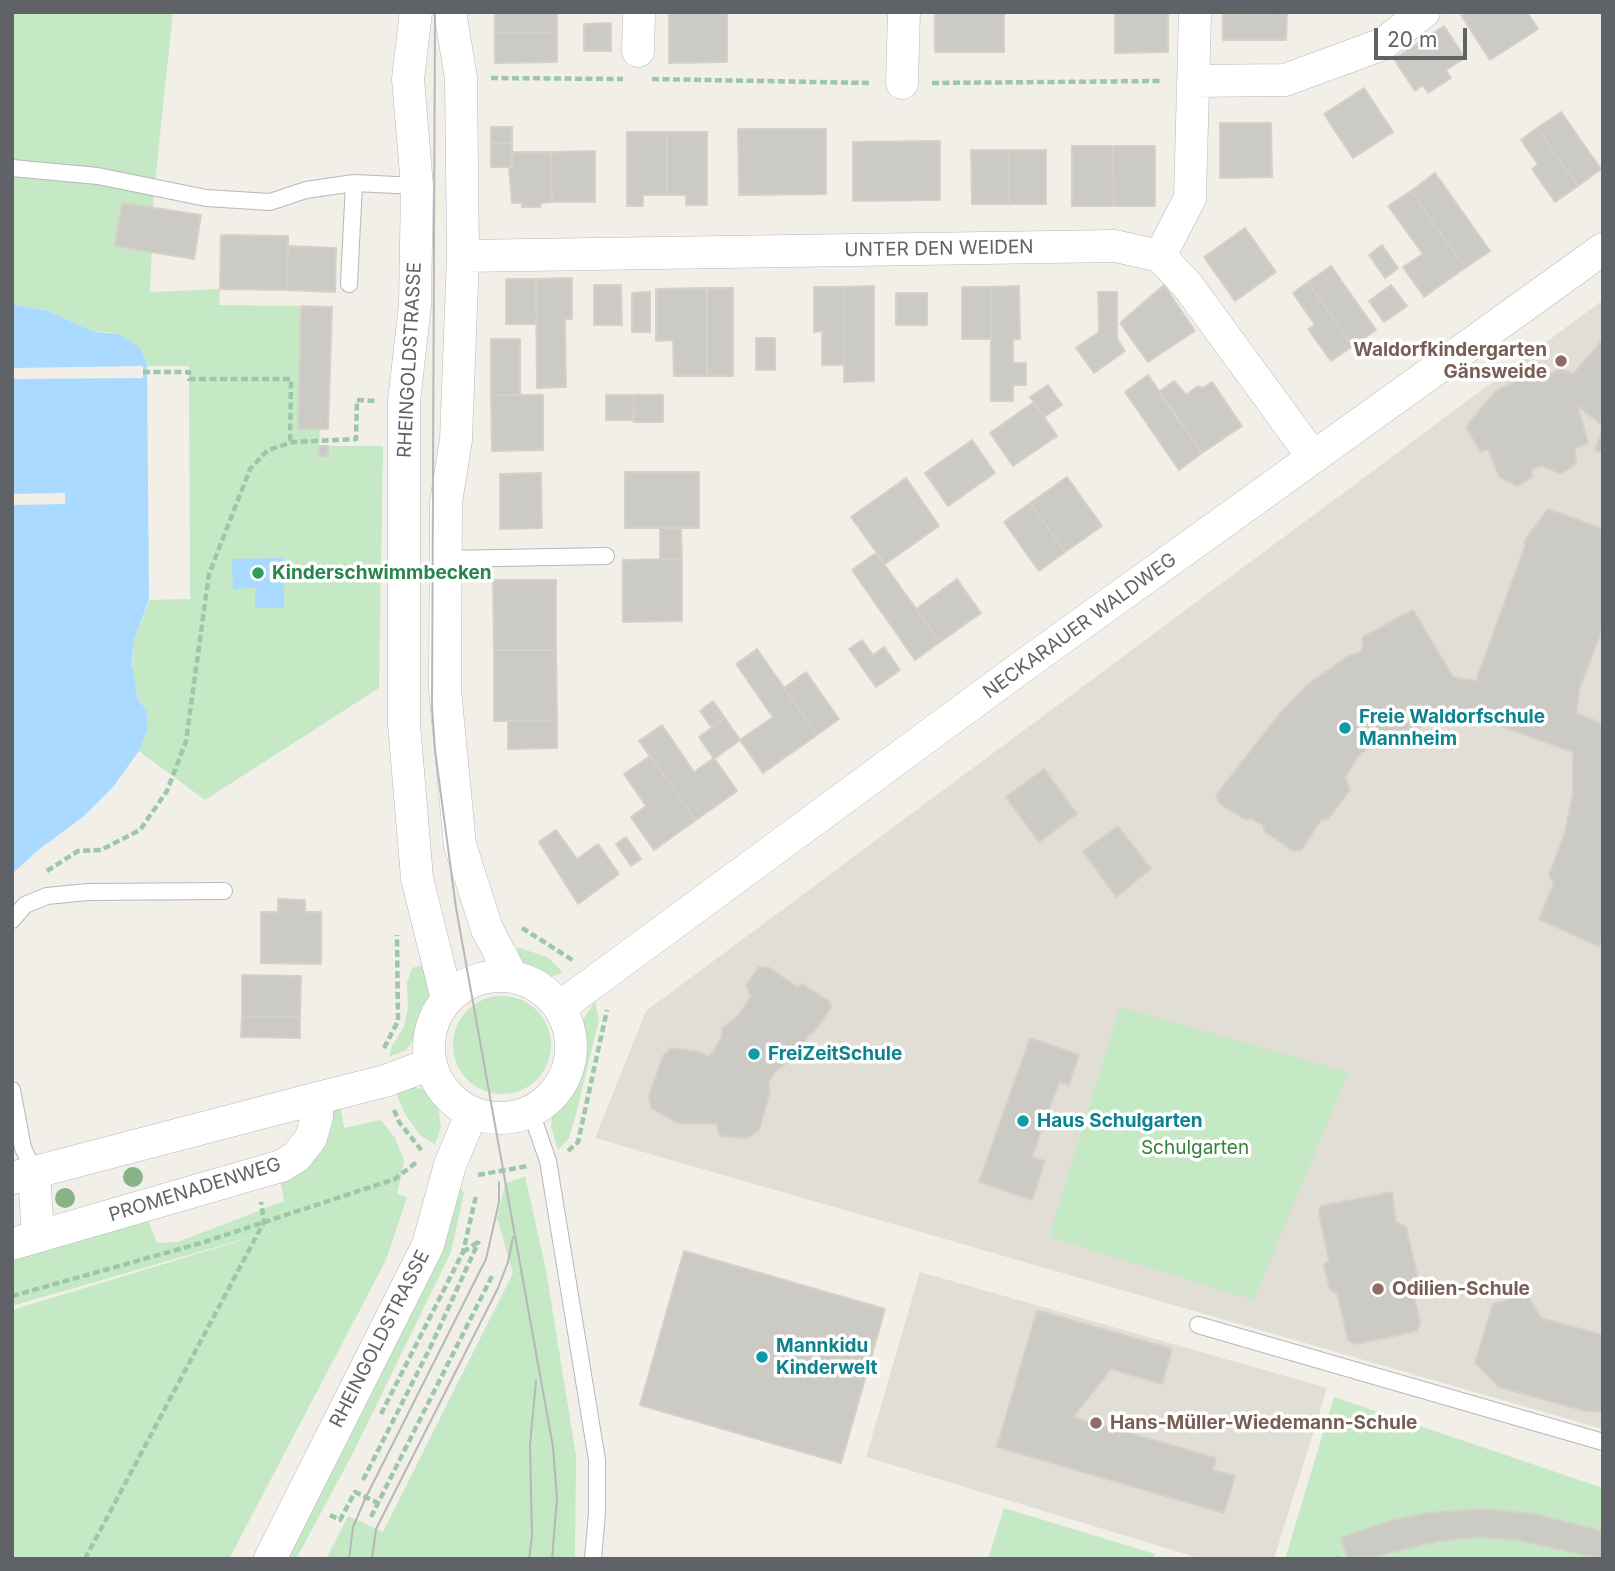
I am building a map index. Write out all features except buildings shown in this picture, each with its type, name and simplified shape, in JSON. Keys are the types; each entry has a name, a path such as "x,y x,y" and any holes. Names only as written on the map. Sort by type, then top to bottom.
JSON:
{"street":[{"name":"RHEINGOLDSTRASSE","path":"416,12 409,50 408,100 417,186 415,305 404,401 404,724 409,809 417,878 447,999"},
{"path":"450,12 461,78 463,256 458,414 446,502 445,690 460,845 487,929 512,976"},
{"path":"638,51 639,12"},
{"path":"902,83 904,12"},
{"path":"1195,12 1189,198 1160,256 1188,286 1313,457"},
{"path":"1194,81 1285,80 1383,44 1424,12"},
{"name":"UNTER DEN WEIDEN","path":"463,256 1115,246 1160,256"},
{"name":"NECKARAUER WALDWEG","path":"560,1007 1313,457 1603,249"},
{"path":"512,976 539,986 560,1007 572,1040 571,1057 558,1089 531,1112 507,1118 472,1112 446,1093 431,1063 431,1030 447,999 457,989 483,977 512,976"},
{"path":"23,1175 385,1080 431,1063"},
{"name":"PROMENADENWEG","path":"23,1175 25,1240 281,1166 296,1157 310,1138 317,1117 318,1098"},
{"name":"RHEINGOLDSTRASSE","path":"270,1559 428,1245 438,1160 472,1112"}],"lane":[{"path":"12,168 98,176 206,198 270,202 306,190 354,183 417,186"},
{"path":"349,284 354,183"},
{"path":"446,559 606,556"},
{"path":"12,920 25,905 47,896 88,892 224,891"},
{"path":"12,1090 23,1148 23,1175"},
{"path":"531,1112 548,1161 597,1460 597,1513 593,1559"},
{"path":"1198,1325 1603,1442"}],"path":[{"path":"902,83 1194,81"},
{"path":"143,372 189,372 189,379 291,379 290,443"},
{"path":"40,877 78,851 101,850 140,830 167,791 186,741 209,574 250,469 268,450 290,443 328,438 356,439 357,400 404,401"},
{"path":"12,1296 78,1280 264,1222 395,1179 438,1160 479,1175 548,1161 564,1155 578,1142 608,1021 607,1005 578,964 534,933 505,922 487,929"},
{"path":"85,1559 264,1222"},
{"path":"363,1480 432,1346 479,1241 463,1252"},
{"path":"371,1517 492,1276"},
{"path":"330,1515 341,1520 355,1492 378,1503"}],"shaded area":[{"path":"1603,300 1603,1429 595,1138 646,1011"},
{"name":"Hans-Müller-Wiedemann-Schule","path":"920,1272 1327,1388 1274,1559 1202,1559 866,1457"}],"green space":[{"path":"12,12 173,12 154,192 150,292 220,289 219,305 301,306 298,428 320,429 319,455 328,456 328,446 383,446 379,688 205,800 139,751 148,729 147,712 137,697 132,680 134,640 150,600 190,599 189,366 147,366 140,349 108,332 92,331 48,311 12,304"},
{"path":"517,947 547,957 563,972 550,977 533,973 519,962"},
{"path":"428,964 433,985 420,1031 406,1050 389,1057 392,1046 404,1027 408,1008 407,983 412,968"},
{"path":"502,996 521,1000 537,1010 547,1026 551,1045 547,1064 537,1080 521,1090 502,1094 483,1090 467,1080 457,1064 453,1045 457,1026 467,1010 483,1000"},
{"path":"595,1001 599,1020 576,1114 569,1138 558,1150 551,1126 553,1109 570,1093 578,1073 583,1020"},
{"name":"Schulgarten","path":"1120,1007 1348,1072 1254,1300 1049,1237"},
{"path":"410,1086 425,1090 438,1105 441,1127 435,1144 421,1136 405,1114 395,1091"},
{"path":"340,1106 344,1128 381,1120 395,1138 404,1161 397,1194 407,1197 386,1260 229,1559 12,1559 12,1310 289,1226 12,1306 12,1255 148,1220 157,1243 178,1242 284,1201 280,1178 327,1109"},
{"path":"525,1176 546,1270 576,1456 575,1559 326,1559 348,1516 383,1532 513,1273 497,1218 505,1184"},
{"path":"457,1184 464,1193 451,1252 353,1453 296,1559 285,1559 343,1451 441,1247"},
{"path":"1334,1397 1603,1488 1603,1559 1285,1559"},
{"path":"1004,1508 1155,1554 1154,1559 988,1559"}],"water":[{"path":"12,304 48,311 92,331 121,335 141,349 147,366 149,600 134,640 132,663 137,697 147,712 148,729 139,751 113,787 84,816 37,851 12,874"},
{"name":"Kinderschwimmbecken","path":"283,558 284,608 255,608 255,588 233,589 232,559"}],"pier":[{"path":"143,366 143,378 12,379 12,368"},
{"path":"65,493 65,504 12,505 12,494"}],"tram line":[{"path":"435,12 432,707 435,750 456,908 553,1447 557,1499 552,1559"},
{"path":"349,1559 353,1527 366,1497 486,1259 499,1202 499,1182"},
{"path":"372,1559 376,1529 498,1288 508,1262 513,1237"},
{"path":"529,1559 532,1536 530,1445 536,1381"}],"place":[{"name":"Waldorfkindergarten Gänsweide","path":"1561,361"},
{"name":"Kinderschwimmbecken","path":"258,573"},
{"name":"Freie Waldorfschule Mannheim","path":"1345,728"},
{"name":"FreiZeitSchule","path":"754,1054"},
{"name":"Haus Schulgarten","path":"1023,1121"},
{"name":"Odilien-Schule","path":"1378,1289"},
{"name":"Mannkidu Kinderwelt","path":"762,1357"},
{"name":"Hans-Müller-Wiedemann-Schule","path":"1096,1423"}]}
